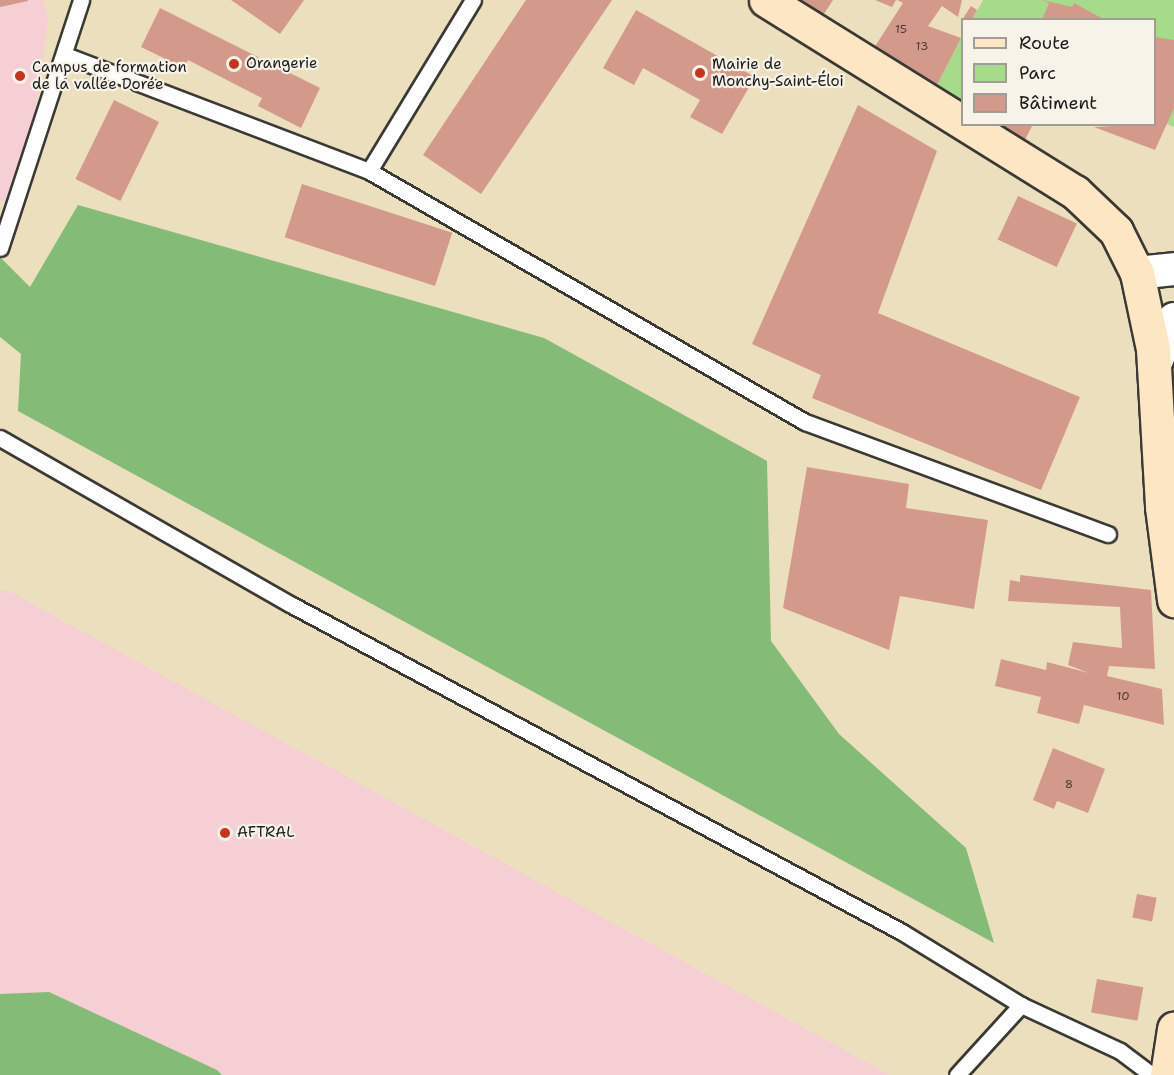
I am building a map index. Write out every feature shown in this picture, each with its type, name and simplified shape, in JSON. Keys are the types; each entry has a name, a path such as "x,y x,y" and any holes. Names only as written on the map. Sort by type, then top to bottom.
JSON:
{"street":[{"path":"766,0 961,121"},
{"path":"969,126 1075,192 1116,231 1137,273 1154,367 1162,507 1174,600"},
{"path":"1137,273 1174,269"},
{"path":"1154,367 1174,319"},
{"path":"1165,1070 1174,1029"}],"lane":[{"path":"0,248 5,223 65,56 81,0"},
{"path":"369,171 473,0"},
{"path":"65,56 369,171 805,422 1108,534"},
{"path":"0,438 290,604 902,932 1021,1005 1165,1070"},
{"path":"957,1075 1021,1005"}],"shaded area":[{"name":"Campus de formation de la vallée Dorée","path":"0,0 44,0 48,19 32,133 10,204 0,201"},
{"name":"AFTRAL","path":"7,590 890,1075 0,1075 0,591"}],"green space":[{"path":"983,0 1174,0 1174,127 1156,119 1156,18 973,18"},
{"path":"961,38 961,104 935,89"},
{"path":"78,205 544,338 767,461 771,641 839,734 966,848 994,943 18,411 21,354 0,337 0,257 30,287"},
{"path":"49,992 217,1070 222,1075 0,1075 0,994"}],"building":[{"path":"0,0 28,0 28,1 0,7"},
{"path":"231,0 304,0 280,34"},
{"path":"526,0 612,0 481,194 423,155"},
{"path":"796,0 833,0 822,17"},
{"path":"875,0 896,0 892,7"},
{"path":"897,0 962,0 958,17 942,6 928,26 961,38 935,89 872,51 903,3"},
{"path":"1042,0 1072,7 1074,3 1101,18 1043,18 1049,3"},
{"path":"971,6 977,10 973,18 963,18"},
{"name":"Orangerie","path":"160,8 320,88 301,128 258,106 262,98 188,60 184,68 141,47"},
{"name":"Mairie de Monchy-Saint-Éloi","path":"636,10 755,77 722,134 690,117 700,100 643,68 634,85 603,68"},
{"path":"1156,37 1174,40 1174,108 1155,150 1094,127 1156,126"},
{"path":"114,100 159,122 120,201 75,179"},
{"path":"858,105 937,151 878,313 1080,397 1041,490 812,398 821,375 752,344"},
{"path":"999,126 1032,126 1024,142"},
{"path":"302,184 452,233 435,286 285,237"},
{"path":"1018,196 1077,223 1057,267 998,240"},
{"path":"807,467 909,484 906,508 988,520 974,609 900,596 889,650 783,608"},
{"path":"1020,575 1151,590 1155,669 1109,666 1107,676 1162,689 1164,725 1084,705 1079,724 1037,713 1041,697 995,686 1001,659 1046,670 1047,662 1089,673 1068,665 1073,642 1122,648 1120,607 1008,601 1010,580 1020,582"},
{"path":"1053,748 1105,769 1088,813 1057,801 1054,809 1033,800"},
{"path":"1137,894 1157,898 1152,921 1132,918"},
{"path":"1097,979 1143,987 1137,1021 1091,1012"}],"place":[{"name":"Orangerie","path":"234,64"},
{"name":"Mairie de Monchy-Saint-Éloi","path":"700,73"},
{"name":"Campus de formation de la vallée Dorée","path":"20,76"},
{"name":"AFTRAL","path":"225,833"}]}
